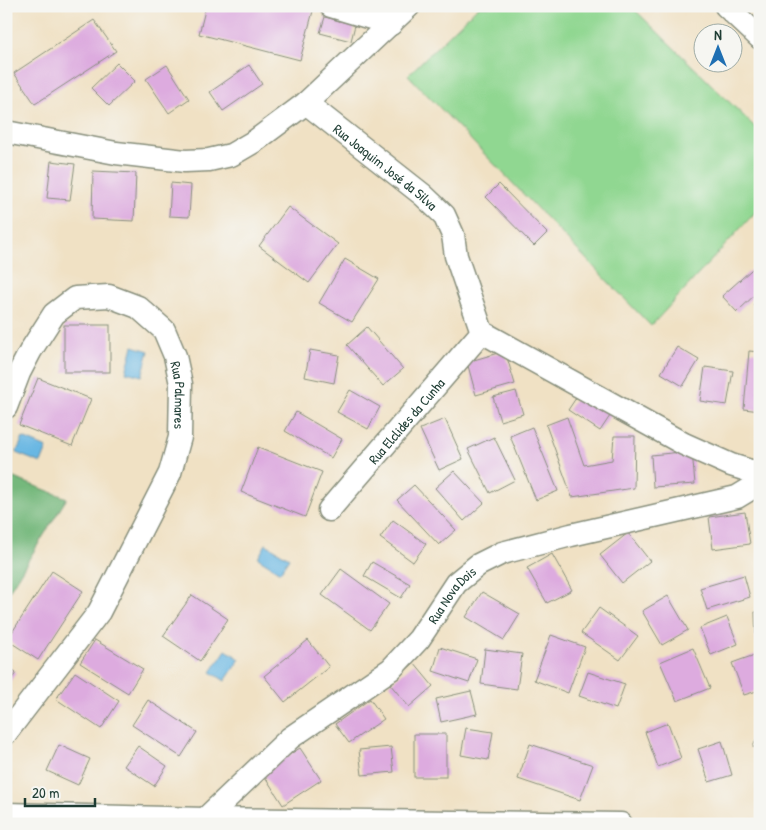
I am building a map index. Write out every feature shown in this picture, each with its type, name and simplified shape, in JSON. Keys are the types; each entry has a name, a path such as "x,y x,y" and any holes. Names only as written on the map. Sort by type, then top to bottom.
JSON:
{"street":[{"path":"331,6 391,24"},
{"path":"6,132 116,153 185,161 209,160 231,155 244,148 306,103 409,6"},
{"path":"726,6 760,38"},
{"name":"Rua Joaquim José da Silva","path":"306,103 423,195 444,215 453,235 456,256 482,332"},
{"name":"Rua Palmares","path":"6,407 19,373 31,350 54,314 75,298 109,296 138,307 164,330 175,356 181,384 180,437 170,473 100,612 6,733"},
{"path":"482,332 684,444 732,465 760,474"},
{"name":"Rua Elclides da Cunha","path":"329,510 482,332"},
{"name":"Rua Nova Dois","path":"205,819 290,738 391,669 419,639 456,583 478,565 502,553 571,535 737,498 760,483"},
{"path":"6,814 205,819 621,824"}],"green space":[{"path":"479,6 631,6 694,68 694,72 699,72 760,132 760,207 651,326 408,75"},
{"path":"6,475 67,498 6,596"}],"water":[{"path":"133,346 149,351 142,376 126,372"},
{"path":"23,438 47,448 41,463 16,453"},
{"path":"266,544 289,558 280,572 258,558"},
{"path":"226,650 240,659 225,681 211,672"}],"building":[{"path":"206,6 293,6 313,11 300,60 199,34"},
{"path":"325,17 355,25 351,41 320,33"},
{"path":"94,20 116,51 35,104 14,73"},
{"path":"117,63 135,81 109,106 91,88"},
{"path":"167,65 189,99 169,113 146,79"},
{"path":"249,65 262,84 223,111 210,92"},
{"path":"51,161 75,164 70,200 47,198"},
{"path":"93,171 136,173 134,221 92,219"},
{"path":"171,183 191,185 189,217 169,216"},
{"path":"499,184 547,233 534,246 486,197"},
{"path":"288,207 338,244 309,283 259,246"},
{"path":"345,259 379,279 352,322 319,303"},
{"path":"760,262 760,290 737,312 722,296"},
{"path":"760,299 760,312 753,305"},
{"path":"64,325 110,325 110,372 64,372"},
{"path":"367,327 403,369 383,386 347,345"},
{"path":"677,347 699,360 683,386 661,373"},
{"path":"310,350 339,355 334,383 305,377"},
{"path":"505,351 515,384 476,395 467,362"},
{"path":"749,351 760,352 760,411 744,409"},
{"path":"705,367 733,371 727,405 700,401"},
{"path":"38,378 91,399 72,446 19,425"},
{"path":"350,390 380,407 368,429 337,412"},
{"path":"516,391 523,414 500,421 493,397"},
{"path":"580,392 612,413 600,431 568,410"},
{"path":"296,412 342,439 331,458 285,431"},
{"path":"567,417 584,465 612,460 614,436 635,436 634,488 572,497 546,425"},
{"path":"445,419 463,459 439,470 420,429"},
{"path":"532,427 558,491 536,500 510,436"},
{"path":"494,437 515,480 490,493 468,449"},
{"path":"258,447 322,472 305,517 241,492"},
{"path":"692,451 695,484 653,487 651,455"},
{"path":"454,471 484,503 464,521 435,488"},
{"path":"414,485 456,530 439,545 397,500"},
{"path":"745,512 750,544 713,549 709,517"},
{"path":"393,520 426,544 413,562 380,538"},
{"path":"628,533 650,561 622,583 600,555"},
{"path":"552,554 572,590 547,603 527,568"},
{"path":"372,562 410,584 401,598 364,576"},
{"path":"341,569 389,604 370,630 322,595"},
{"path":"52,571 83,591 38,660 7,640"},
{"path":"744,575 750,597 707,610 700,588"},
{"path":"482,592 520,614 504,640 466,617"},
{"path":"192,595 228,619 200,661 163,636"},
{"path":"668,596 688,630 662,645 642,611"},
{"path":"599,608 638,636 620,660 581,633"},
{"path":"755,612 760,612 760,641 756,641"},
{"path":"727,617 738,644 711,655 700,628"},
{"path":"551,635 585,647 568,693 534,680"},
{"path":"95,640 143,669 128,693 80,663"},
{"path":"308,640 329,667 285,702 264,676"},
{"path":"440,647 477,659 469,683 433,671"},
{"path":"693,648 710,688 677,701 660,662"},
{"path":"485,649 522,654 517,689 481,684"},
{"path":"760,653 760,690 744,695 732,663"},
{"path":"414,663 433,686 409,707 390,684"},
{"path":"6,666 16,673 6,687"},
{"path":"75,672 119,701 101,729 56,699"},
{"path":"588,672 625,684 616,709 579,696"},
{"path":"471,691 477,714 441,722 436,699"},
{"path":"370,699 384,719 349,743 335,724"},
{"path":"148,700 197,732 181,757 132,725"},
{"path":"668,723 681,758 658,767 645,732"},
{"path":"466,728 493,732 488,760 461,755"},
{"path":"760,730 760,750 753,747"},
{"path":"414,734 446,734 446,777 414,777"},
{"path":"722,741 732,775 709,782 698,749"},
{"path":"530,744 593,765 580,800 518,779"},
{"path":"59,745 90,759 78,785 47,771"},
{"path":"138,746 167,766 154,786 124,766"},
{"path":"391,747 394,772 362,775 359,750"},
{"path":"300,748 321,780 283,805 262,772"}]}
